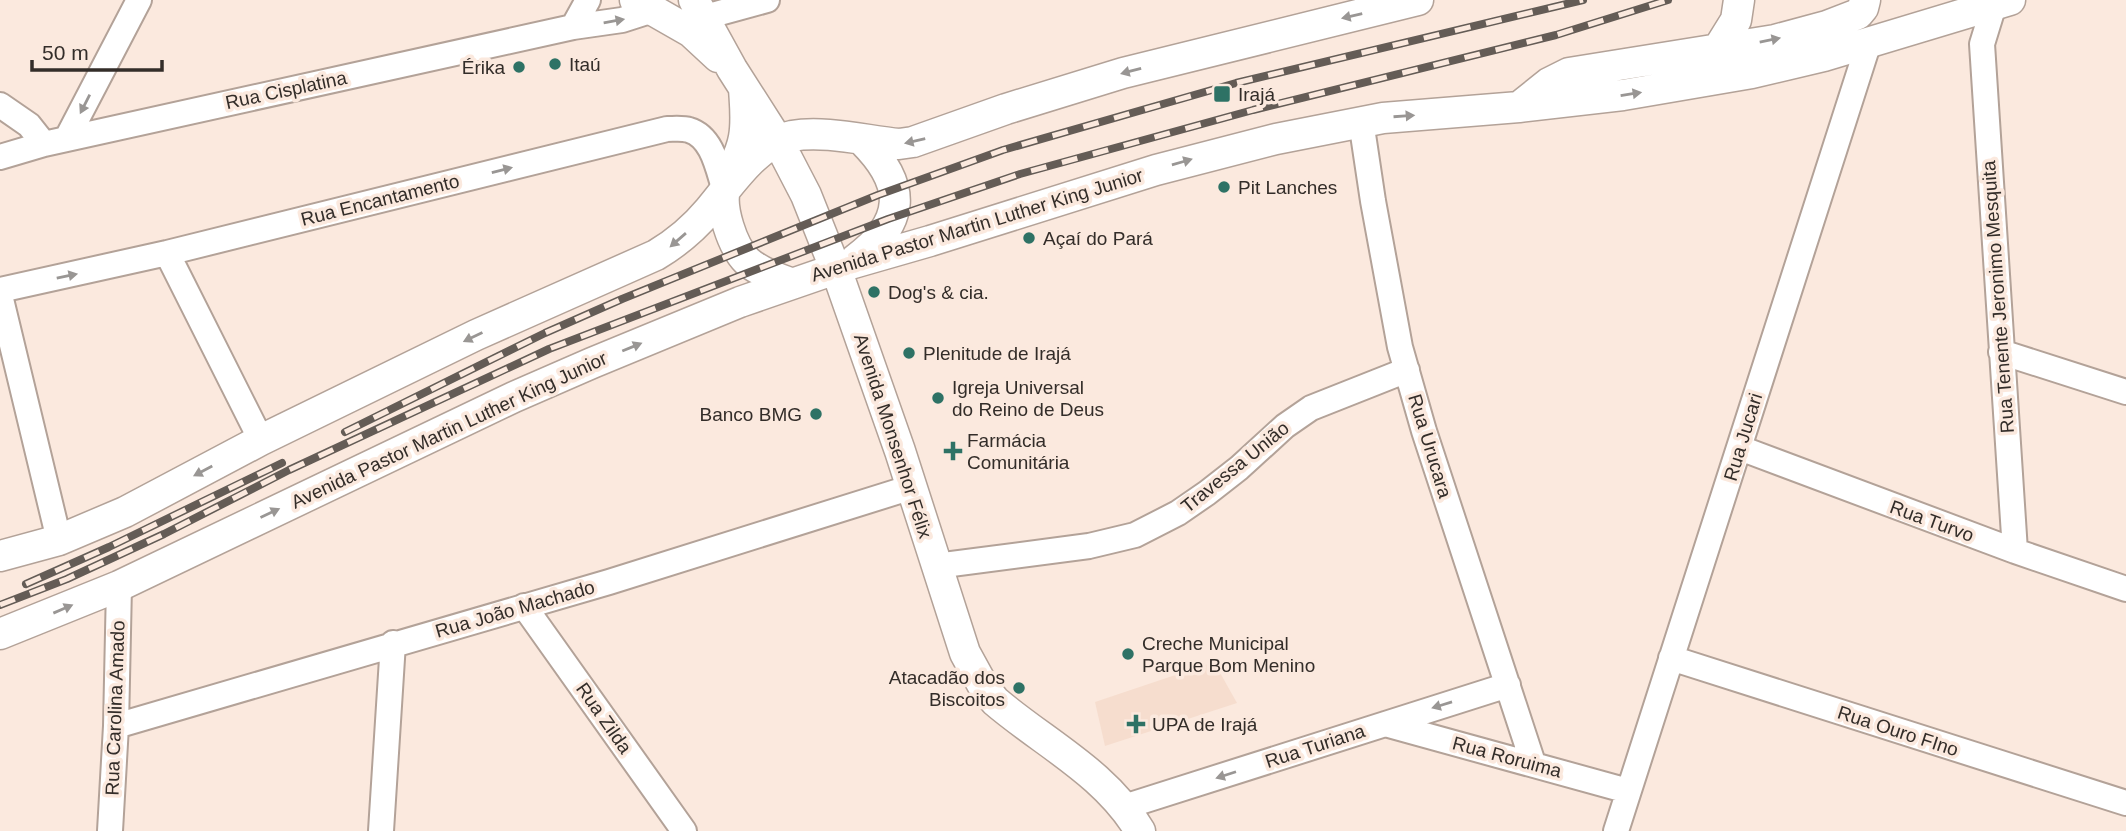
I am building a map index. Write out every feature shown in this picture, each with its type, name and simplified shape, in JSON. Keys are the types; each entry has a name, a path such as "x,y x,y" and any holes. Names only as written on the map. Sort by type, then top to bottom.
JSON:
{"main road":[{"path":"0,556 59,540 125,512 261,440 476,335 656,255 676,244 747,166 778,141 803,135 900,144 922,140 1006,109 1123,73 1418,0"},
{"path":"1718,49 1736,20 1739,0"},
{"path":"1519,107 1549,83 1569,73 1775,40 1827,26 1858,14 1865,0"},
{"path":"652,3 699,9"},
{"path":"652,3 691,32 738,78 745,136 724,191 727,222 734,241 747,261 790,283"},
{"name":"Avenida Pastor Martin Luther King Junior","path":"0,634 119,586 514,397 790,283 843,266 1199,158 1361,121 1623,95 1752,73 1824,56 2002,3"},
{"name":"Avenida Monsenhor Félix","path":"699,9 778,141 843,266 965,653 988,693 1015,718 1084,768 1129,824"},
{"path":"843,266 875,245 891,223 894,209 891,176 881,160 863,141"}],"street":[{"path":"0,105 55,141 139,0"},
{"path":"573,27 588,0"},
{"path":"699,9 766,0"},
{"name":"Rua Cisplatina","path":"0,157 55,141 573,27 621,20 652,3"},
{"name":"Rua Tenente Jeronimo Mesquita","path":"2002,3 1982,44 2015,551"},
{"path":"1954,17 1982,44"},
{"name":"Rua Jucari","path":"1616,831 1869,42"},
{"name":"Rua Urucara","path":"1361,121 1390,298 1407,370 1533,763"},
{"name":"Rua Encantamento","path":"0,292 667,129 687,129 698,134 708,145 715,160 724,191"},
{"path":"167,253 261,440"},
{"path":"0,292 59,540"},
{"path":"2001,352 2126,392"},
{"name":"Travessa União","path":"936,566 1089,547 1135,535 1178,513 1207,493 1285,426 1311,408 1407,370"},
{"name":"Rua Turvo","path":"1740,448 2015,551 2126,589"},
{"name":"Rua João Machado","path":"116,726 524,606 912,487"},
{"name":"Rua Carolina Amado","path":"110,831 116,726 119,586"},
{"name":"Rua Zilda","path":"524,606 684,831"},
{"path":"382,831 393,643"},
{"name":"Rua Ouro FIno","path":"1671,659 2126,803"},
{"name":"Rua Turiana","path":"1129,824 1385,724 1507,685"},
{"name":"Rua Roruima","path":"1385,724 1628,791"}],"shaded area":[{"name":"UPA de Irajá","path":"1214,662 1237,703 1105,746 1095,702"}],"railway":[{"path":"345,432 545,333 622,299 878,195 1003,150 1236,83 1583,0"},
{"path":"0,605 67,579 164,534 289,470 549,349 888,219 1020,174 1253,110 1556,35 1668,0"},
{"path":"26,584 282,463"}],"place":[{"name":"Itaú","path":"555,64"},
{"name":"Érika","path":"519,67"},
{"name":"Irajá","path":"1222,94"},
{"name":"Pit Lanches","path":"1224,187"},
{"name":"Açaí do Pará","path":"1029,238"},
{"name":"Dog's & cia.","path":"874,292"},
{"name":"Plenitude de Irajá","path":"909,353"},
{"name":"Igreja Universal do Reino de Deus","path":"938,398"},
{"name":"Banco BMG","path":"816,414"},
{"name":"Farmácia Comunitária","path":"953,451"},
{"name":"Creche Municipal Parque Bom Menino","path":"1128,654"},
{"name":"Atacadão dos Biscoitos","path":"1019,688"},
{"name":"UPA de Irajá","path":"1136,724"}]}
